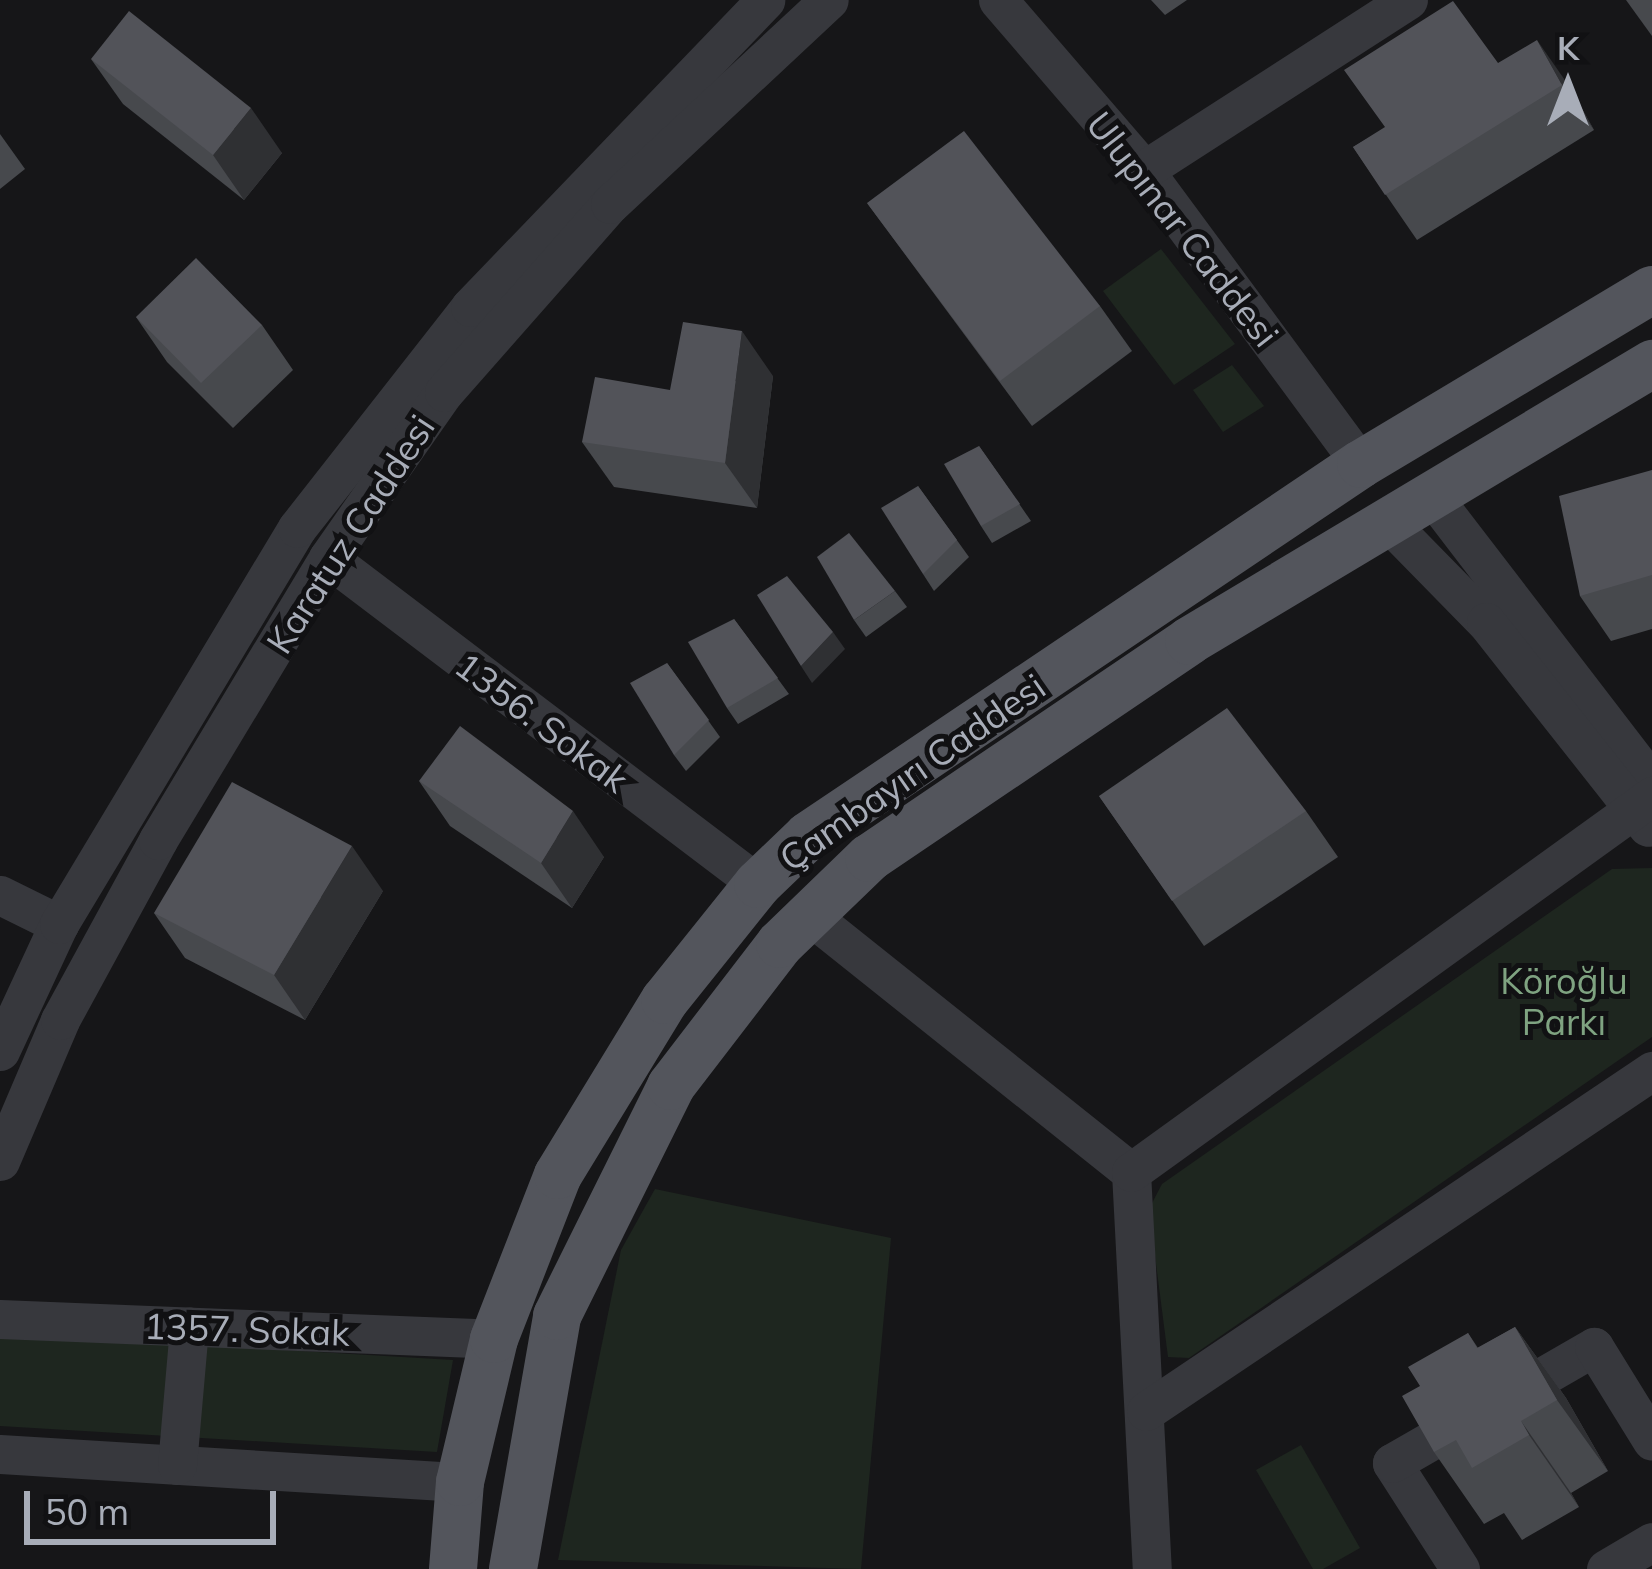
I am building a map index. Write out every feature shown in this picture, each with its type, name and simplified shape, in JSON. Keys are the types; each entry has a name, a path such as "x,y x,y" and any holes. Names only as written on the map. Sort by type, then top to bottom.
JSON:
{"main road":[{"name":"Çambayırı Caddesi","path":"453,1569 460,1482 494,1340 593,1108 758,884 808,836 1361,464 1652,290"},
{"name":"Çambayırı Caddesi","path":"513,1569 557,1316 612,1190 721,1016 809,914 887,845 1387,521 1652,364"}],"street":[{"name":"Karatuz Caddesi","path":"0,1051 59,924 297,528 377,422 640,119 765,0"},
{"name":"Karatuz Caddesi","path":"0,1161 59,1020 328,558 444,392 610,204 829,0"},
{"name":"Ulupınar Caddesi","path":"998,0 1144,170 1361,464"},
{"path":"1144,170 1408,0"},
{"path":"1432,496 1647,805"},
{"path":"1387,521 1486,622 1647,805"},
{"name":"1356. Sokak","path":"328,558 758,884"},
{"path":"1131,1172 1647,805"},
{"path":"0,895 59,924"},
{"path":"809,914 1131,1172 1152,1569"},
{"path":"1147,1411 1652,1070"},
{"name":"1357. Sokak","path":"0,1319 494,1340"},
{"path":"177,1465 189,1327"},
{"path":"1460,1569 1392,1462 1594,1347 1652,1441"},
{"path":"0,1454 460,1482"},
{"path":"1606,1569 1652,1542"}],"green space":[{"path":"1161,249 1235,344 1174,385 1103,291"},
{"path":"1232,365 1264,406 1223,432 1193,390"},
{"name":"Köroğlu Parkı","path":"1652,868 1652,1037 1189,1358 1168,1357 1149,1209 1162,1184 1612,869"},
{"path":"655,1189 891,1238 861,1569 558,1560 621,1250"},
{"path":"0,1333 453,1360 437,1452 0,1426"},
{"path":"1301,1445 1360,1548 1323,1569 1313,1569 1256,1470"}],"building":[{"path":"1453,1 1498,63 1537,40 1562,85 1385,195 1353,147 1385,127 1344,70"},
{"path":"129,11 251,108 213,155 91,59"},
{"path":"964,131 1100,306 1000,381 867,203"},
{"path":"196,258 262,325 201,383 136,317"},
{"path":"683,322 742,331 725,463 582,442 595,377 670,390"},
{"path":"979,446 1020,504 981,526 944,464"},
{"path":"1652,470 1652,575 1580,596 1559,496"},
{"path":"918,486 957,540 923,574 881,508"},
{"path":"849,533 895,591 854,620 817,557"},
{"path":"787,576 833,632 801,666 757,595"},
{"path":"734,619 778,678 727,708 688,642"},
{"path":"667,663 709,720 674,755 630,683"},
{"path":"1227,708 1306,811 1172,901 1099,796"},
{"path":"460,726 573,811 541,863 419,781"},
{"path":"232,782 352,846 274,975 154,913"},
{"path":"1515,1327 1557,1400 1521,1421 1529,1435 1472,1468 1456,1440 1434,1452 1402,1396 1420,1386 1408,1367 1468,1333 1477,1348"}]}
